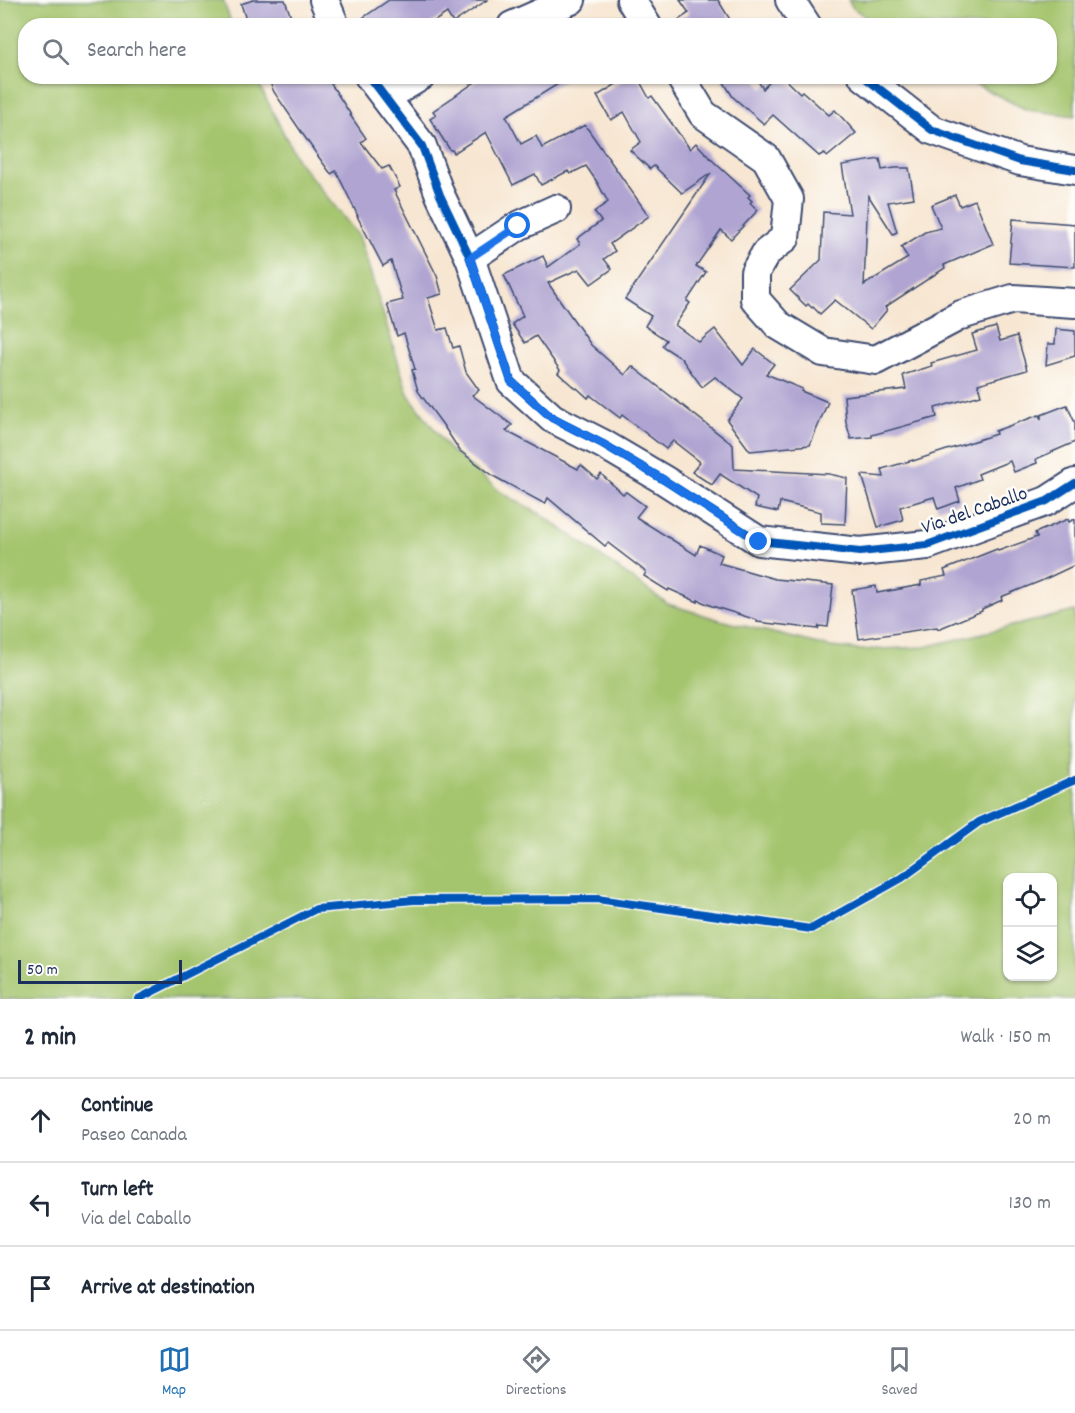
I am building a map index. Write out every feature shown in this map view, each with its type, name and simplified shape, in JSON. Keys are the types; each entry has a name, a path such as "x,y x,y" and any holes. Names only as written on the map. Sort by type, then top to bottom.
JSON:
{"street":[{"path":"324,0 331,18"},
{"path":"530,18 571,0"},
{"path":"631,0 642,18"},
{"path":"790,0 802,18"},
{"path":"685,84 703,114 766,158 789,199 786,238 766,253 754,272 754,298 777,325 824,352 876,360 961,315 1012,298 1075,303"},
{"path":"873,84 932,130 1020,160 1075,170"},
{"name":"Via del Caballo","path":"378,87 422,146 440,195 470,258 511,381 552,418 603,444 664,480 759,542 860,552 927,545 1047,501 1075,483"},
{"path":"470,258 518,226 556,209"}],"green space":[{"path":"0,0 223,0 229,18 18,18 18,84 259,84 298,161 359,236 408,394 449,449 502,493 542,515 668,604 720,620 830,647 860,650 925,647 1075,611 1075,999 0,999"},
{"path":"848,0 1075,0 1075,116 1027,110 975,84 1057,84 1057,18 867,18 853,8"}],"building":[{"path":"253,0 285,0 291,18 245,18 241,4"},
{"path":"389,0 487,0 460,18 450,18 447,13 439,18 363,18"},
{"path":"680,0 718,0 729,18 681,18 689,13"},
{"path":"270,84 331,84 366,138 361,142 382,169 389,166 400,187 394,190 437,276 442,294 428,298 438,330 447,328 453,348 459,346 466,372 479,390 472,395 512,425 506,431 578,469 581,465 597,479 601,474 623,494 626,492 645,506 636,517 696,555 700,545 722,555 719,563 775,579 833,585 828,627 819,626 818,629 757,622 757,620 698,600 698,602 669,589 668,591 644,576 646,572 608,543 605,546 548,498 545,504 495,477 460,451 418,391 412,370 415,369 404,333 397,336 387,304 403,300 391,261 383,266 336,171 331,174"},
{"path":"472,84 558,84 506,116 521,144 536,136 542,148 585,125 649,216 610,244 615,251 604,259 612,269 591,284 579,269 548,283 591,345 625,375 632,366 733,445 734,469 829,474 847,478 845,524 821,523 821,512 780,502 778,512 755,507 757,498 720,474 712,485 692,472 700,462 673,441 666,449 622,415 620,418 590,395 588,398 576,389 558,373 560,370 536,336 525,343 512,324 523,316 504,275 543,256 548,267 580,244 577,239 601,221 594,212 608,202 586,166 570,174 568,171 541,185 535,174 513,185 486,132 454,153 430,119 436,115 433,111"},
{"path":"616,84 641,84 649,98 652,96 690,149 696,143 750,195 748,197 752,201 750,203 758,210 731,239 721,230 696,266 706,272 687,301 690,303 675,325 699,342 715,329 743,365 755,349 774,364 766,374 828,402 810,445 750,451 727,420 743,399 715,377 702,387 681,358 662,346 666,340 645,326 651,316 625,299 711,173 682,193 654,166 650,169 630,150 641,142 624,112 611,120 597,96"},
{"path":"725,84 760,84 763,89 768,84 790,84 829,115 835,110 856,133 827,157 824,153 819,156 773,115 764,124 733,97"},
{"path":"880,159 882,170 909,168 914,198 888,202 897,232 893,234 868,195 864,285 908,258 901,247 925,232 941,228 931,205 955,195 960,206 975,200 993,244 944,265 945,268 885,307 887,310 871,329 835,300 820,314 808,304 806,306 790,290 821,260 823,212 850,214 842,165"},
{"path":"1013,219 1075,224 1075,267 1009,263"},
{"path":"996,327 1000,341 1017,336 1027,370 978,384 981,395 935,408 937,417 872,435 872,437 851,439 846,422 844,396 906,389 903,375 932,366 931,363 977,350 972,334"},
{"path":"1056,329 1075,331 1075,356 1046,365 1048,344 1055,344"},
{"path":"1067,405 1075,423 1075,442 1036,459 1037,463 1014,472 1010,461 978,474 980,479 956,488 960,501 938,509 934,497 900,507 903,520 878,527 862,475 884,477 882,469 996,434 995,431 1039,415 1041,420 1041,415"},
{"path":"1068,519 1069,522 1075,519 1075,565 1001,597 1002,600 982,611 938,629 937,627 859,639 852,590 876,586 877,593 921,585 921,581 946,576 944,570 997,549 998,551 1037,537 1035,533"}],"cycle path":[{"path":"375,84 422,146 440,195 470,258 511,381 552,418 603,444 664,480 759,541 860,552 927,545 1047,501 1075,483"},
{"path":"873,84 932,130 1020,161 1075,170"},
{"path":"138,999 316,909 414,900 597,899 811,929 902,878 979,822 1075,780"}],"route":[{"path":"518,226 470,258 511,381 552,418 603,444 664,480 759,542"}]}
